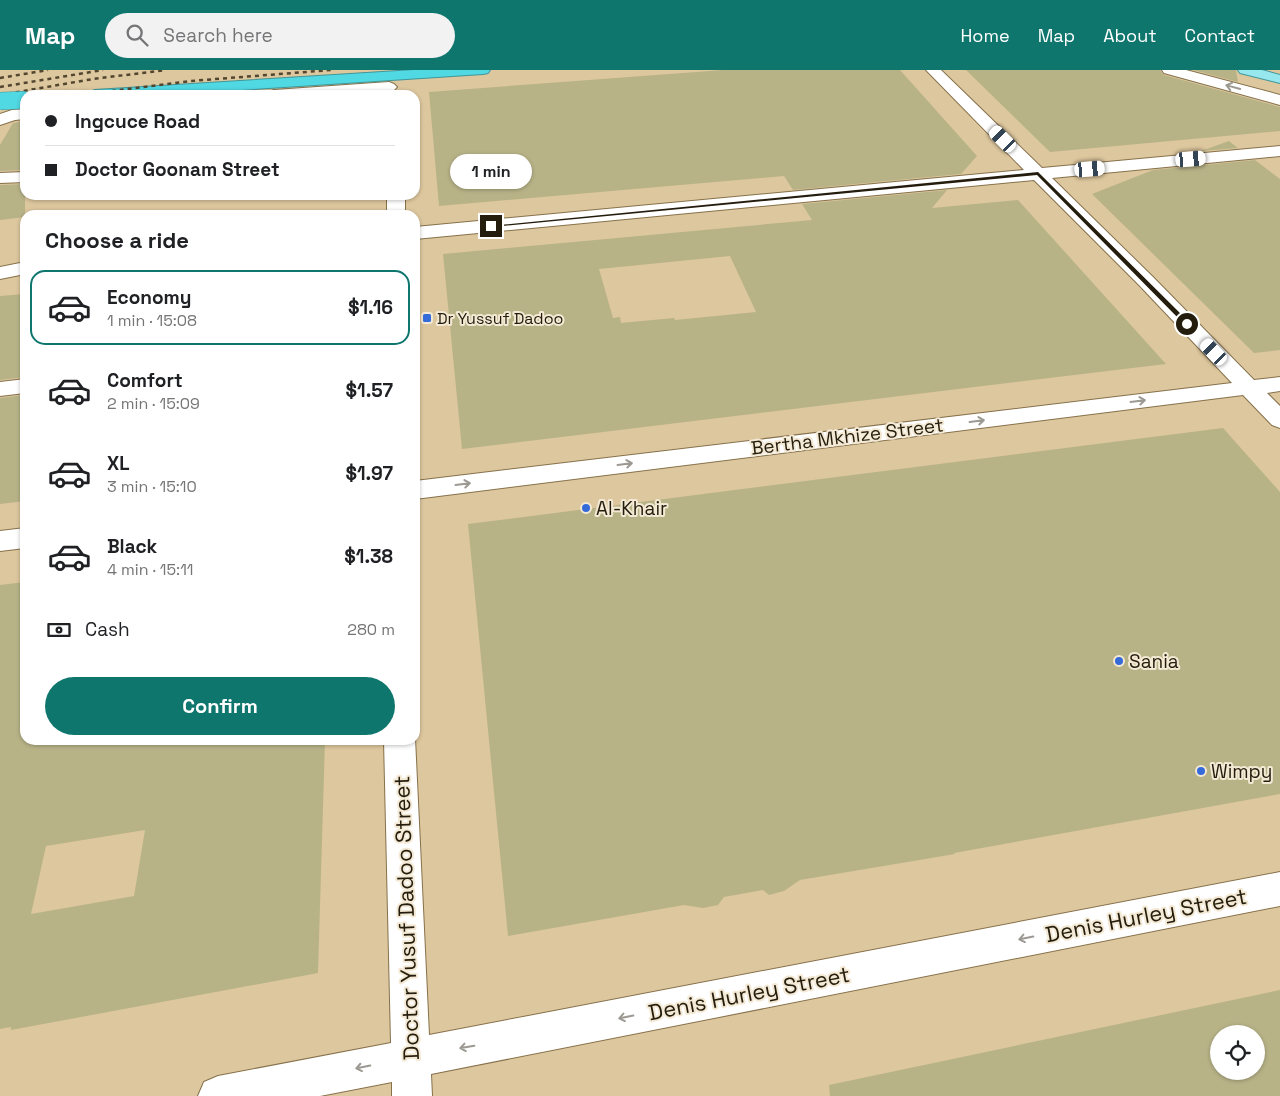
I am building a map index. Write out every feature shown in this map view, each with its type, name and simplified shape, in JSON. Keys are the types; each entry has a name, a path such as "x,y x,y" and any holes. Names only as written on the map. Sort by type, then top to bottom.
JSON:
{"highway":[{"path":"174,90 350,79 389,82 483,70"},
{"path":"0,101 20,100"}],"main road":[{"path":"1245,70 1280,79"}],"street":[{"path":"933,70 1146,281 1280,420"},
{"path":"1168,70 1280,100"},
{"path":"318,90 389,82"},
{"path":"0,120 20,115"},
{"path":"420,233 1280,150"},
{"path":"0,178 20,176"},
{"path":"0,265 20,267"},
{"path":"0,273 20,268"},
{"name":"Bertha Mkhize Street","path":"420,489 1280,384"},
{"path":"0,388 20,386"},
{"path":"0,541 20,539"},
{"name":"Doctor Yusuf Dadoo Street","path":"400,745 412,1096"},
{"name":"Denis Hurley Street","path":"218,1096 1280,889"}],"building":[{"path":"723,70 900,70 977,156 961,174 793,190 784,176 439,206 429,92"},
{"path":"966,70 1160,70 1164,75 1280,107 1280,131 1050,152"},
{"path":"1193,70 1236,70 1238,82"},
{"path":"20,122 20,170 0,171 0,145 13,123"},
{"path":"1229,141 1238,148 1201,151"},
{"path":"1255,160 1280,179 1280,350 1254,353 1092,194 1153,170"},
{"path":"20,184 20,200 25,200 25,210 20,210 20,218 0,220 0,185"},
{"path":"947,190 932,208 1018,200 1166,364 462,449 443,254 812,220 802,204","holes":["730,256 756,312 621,323 620,317 613,318 599,269"]},
{"path":"20,294 20,378 0,380 0,296"},
{"path":"20,396 20,502 0,504 0,398"},
{"path":"1223,428 1280,492 1280,794 955,854 800,880 784,891 769,895 763,890 724,897 718,905 703,908 684,905 508,936 468,524"},
{"path":"20,583 20,745 325,745 318,973 11,1030 11,1027 0,1029 0,585","holes":["145,830 134,896 31,914 46,846"]},
{"path":"1280,990 1280,1096 830,1096 829,1085"}],"railway":[{"path":"0,78 48,70"},
{"path":"0,87 103,70"},
{"path":"29,90 93,79 166,70"},
{"path":"120,90 191,81 331,70"},
{"path":"0,95 20,92"},
{"path":"0,107 20,102"}],"place":[{"name":"Dr Yussuf Dadoo","path":"427,318"},
{"name":"Al-Khair","path":"586,508"},
{"name":"Sania","path":"1119,661"},
{"name":"Wimpy","path":"1201,771"}],"route":[{"path":"491,226 1038,174 1091,225 1187,324"}]}
